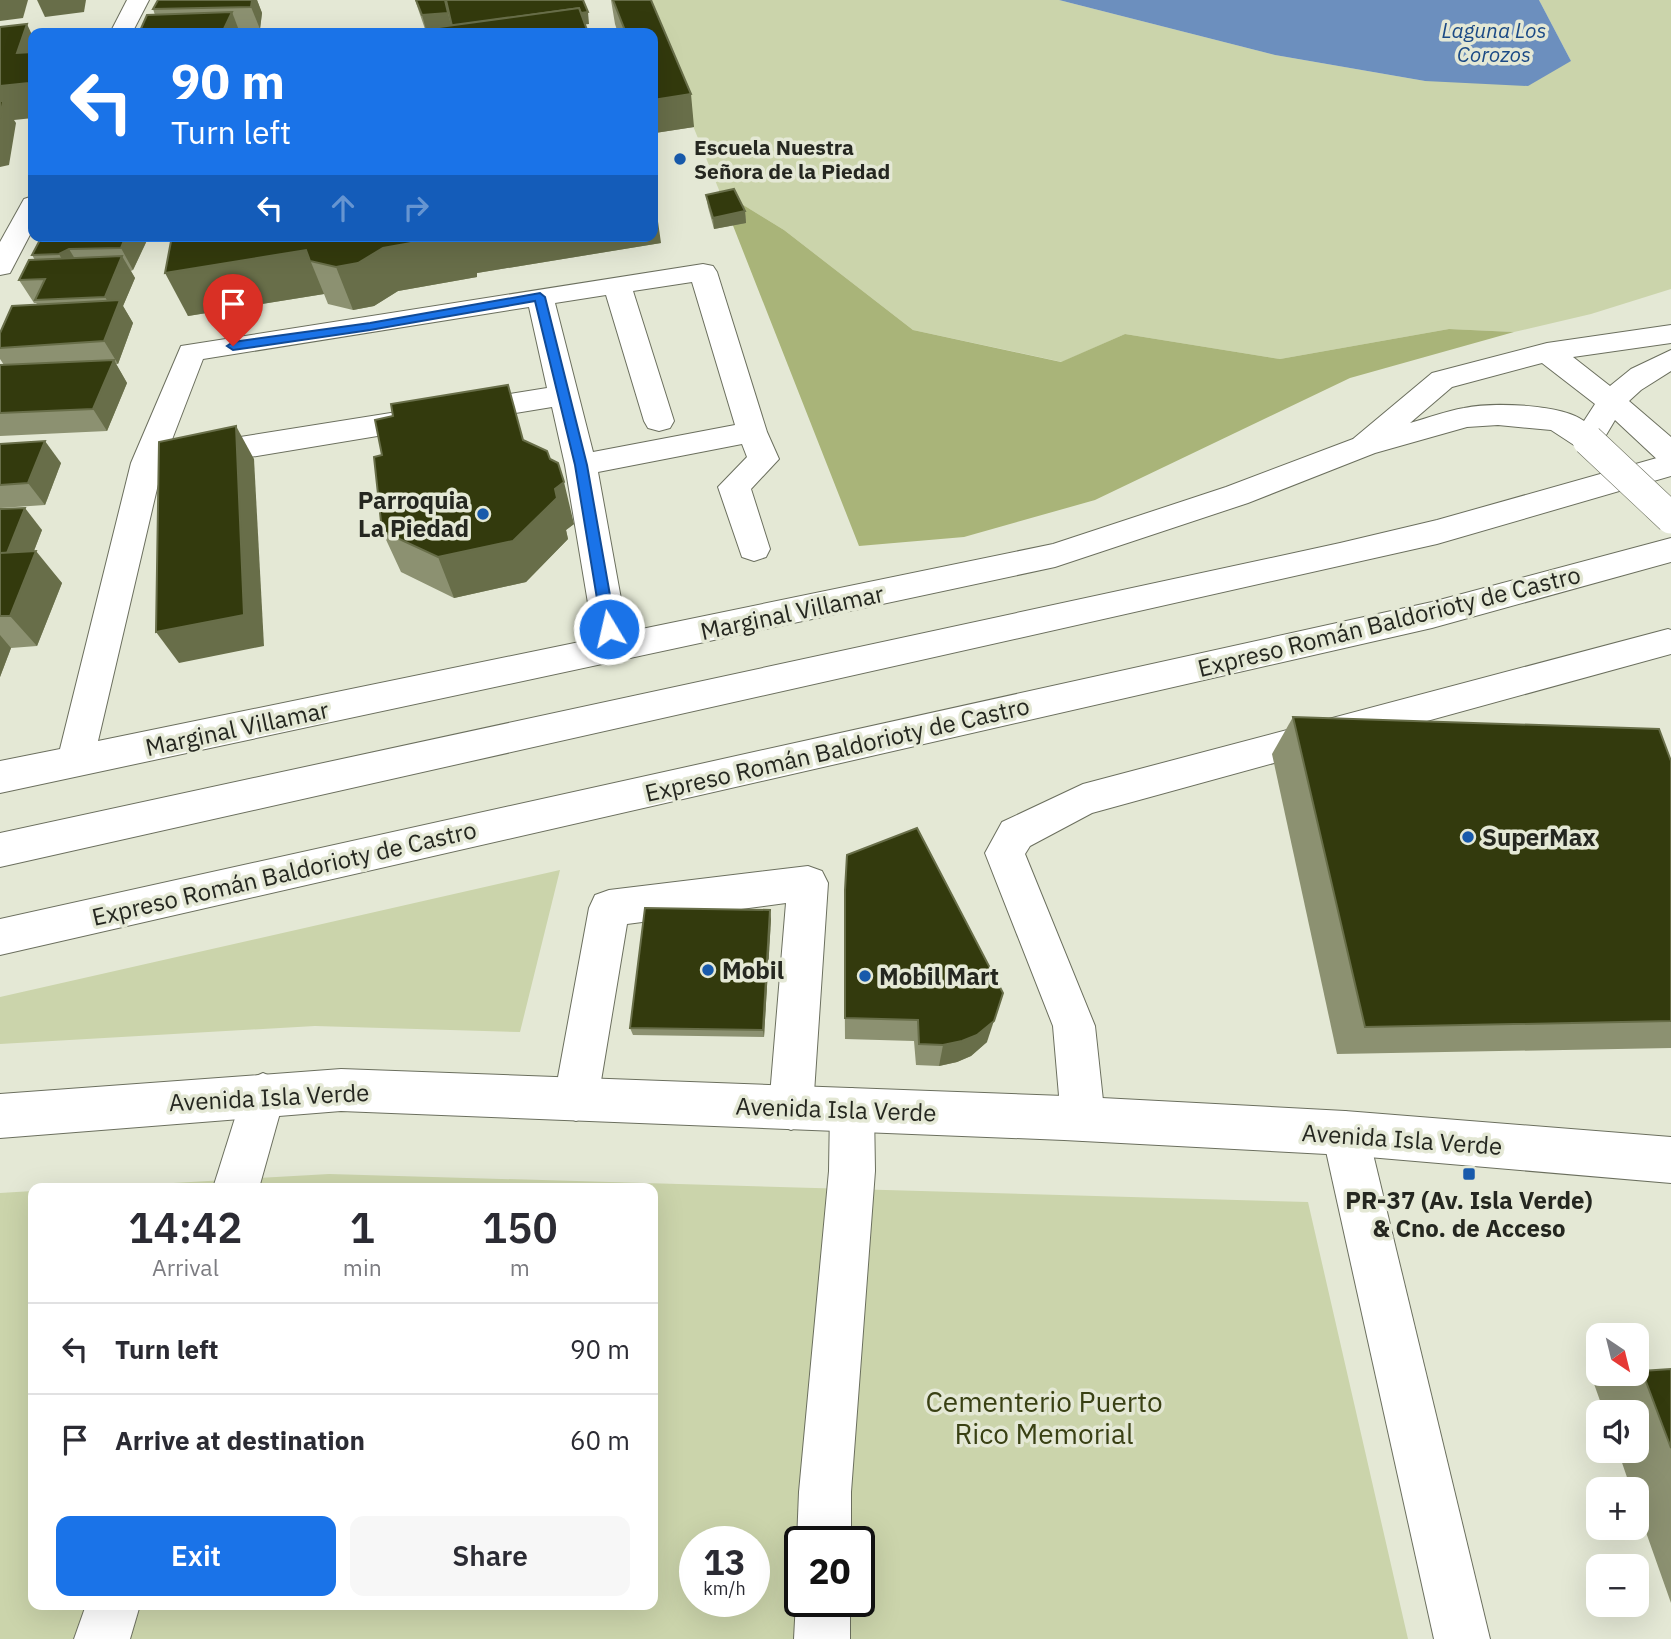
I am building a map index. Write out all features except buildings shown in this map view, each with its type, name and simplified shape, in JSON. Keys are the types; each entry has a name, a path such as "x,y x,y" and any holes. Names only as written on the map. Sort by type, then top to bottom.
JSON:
{"main road":[{"path":"124,28 138,0"},
{"path":"0,219 28,211"},
{"path":"0,267 28,214"},
{"path":"76,761 146,463 191,352 703,272 752,432 763,459 734,487 754,549"},
{"path":"617,285 659,421"},
{"path":"540,297 581,465 612,650"},
{"name":"Marginal Villamar","path":"0,777 1055,555 1237,495 1364,446 1442,380 1547,352 1671,334"},
{"path":"1547,352 1622,411 1671,455"},
{"path":"1588,440 1622,411 1634,378 1671,359"},
{"path":"146,463 564,395"},
{"path":"1364,446 1466,417 1498,415 1554,421 1569,425 1588,440 1671,518"},
{"path":"581,465 752,432"},
{"path":"0,850 1340,555 1437,532 1671,465"},
{"name":"Expreso Román Baldorioty de Castro","path":"0,937 1432,615 1671,550"},
{"path":"1083,1119 1074,1026 1004,853 1016,834 1083,800 1668,642"},
{"path":"576,1099 609,908 808,883 791,1108"},
{"name":"Avenida Isla Verde","path":"0,1116 341,1090 1083,1119 1345,1133 1671,1160"},
{"path":"237,1183 263,1095"},
{"path":"824,1526 852,1171 852,1110"},
{"path":"1345,1133 1462,1639"},
{"path":"102,1639 111,1610"},
{"path":"822,1639 823,1617"}],"green space":[{"path":"620,0 1059,0 1275,55 1425,81 1571,61 1539,0 1671,0 1671,289 1591,314 1514,332 1449,329 1280,359 1125,334 1062,362 913,330 784,230 719,190 658,40 658,28 653,28 650,20"},
{"path":"719,190 784,230 913,330 1061,362 1125,334 1280,359 1449,329 1514,332 1350,378 1095,500 964,537 859,546"},
{"path":"560,870 520,1032 315,1026 0,1044 0,997"},
{"name":"Cementerio Puerto Rico Memorial","path":"329,1174 644,1183 173,1183"},
{"name":"Cementerio Puerto Rico Memorial","path":"658,1183 1308,1202 1408,1639 0,1639 0,1193 28,1191 28,1610 658,1610"}],"water":[{"name":"Laguna Los Corozos","path":"1059,0 1539,0 1571,61 1528,86 1425,81 1275,55"}],"place":[{"name":"Escuela Nuestra Señora de la Piedad","path":"680,159"},
{"name":"Parroquia La Piedad","path":"483,514"},
{"name":"SuperMax","path":"1468,837"},
{"name":"Mobil","path":"708,970"},
{"name":"Mobil Mart","path":"865,976"},
{"name":"PR-37 (Av. Isla Verde) & Cno. de Acceso","path":"1469,1174"}],"route":[{"path":"233,346 540,297 581,465 609,629"}]}
